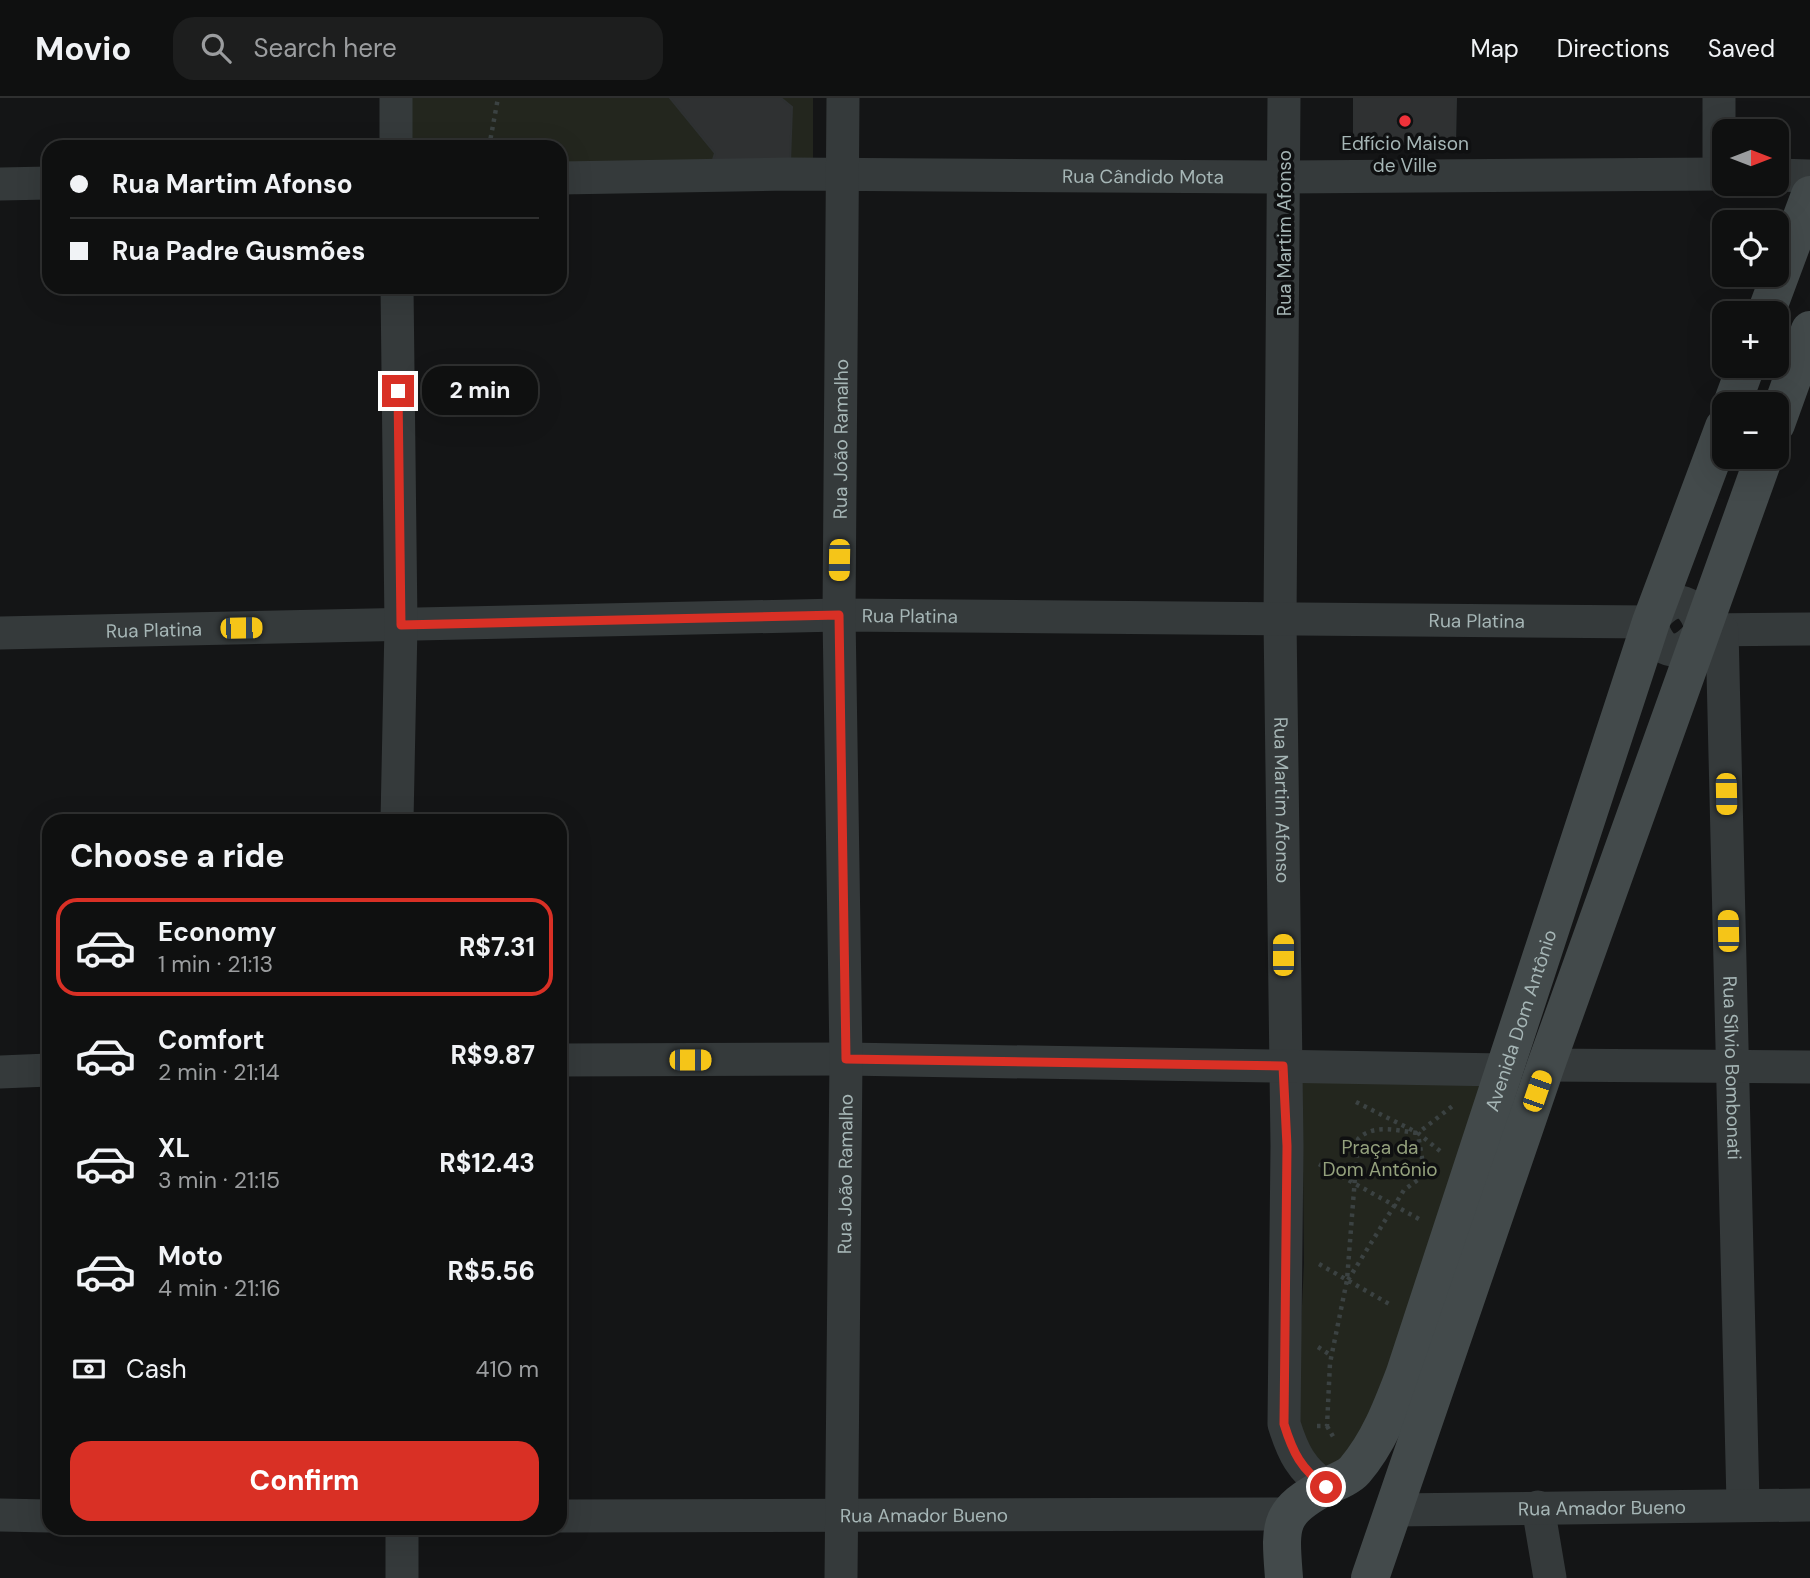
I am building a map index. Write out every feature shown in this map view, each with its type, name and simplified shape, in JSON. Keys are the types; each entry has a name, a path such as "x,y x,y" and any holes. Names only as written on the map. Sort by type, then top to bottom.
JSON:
{"main road":[{"path":"1770,301 1810,195"},
{"path":"1788,392 1810,330"},
{"name":"Avenida Dom Antônio","path":"1288,1514 1301,1499 1354,1472 1386,1422 1651,622 1712,458"},
{"name":"Avenida Dom Antônio","path":"1366,1575 1392,1510 1546,1065 1712,630 1761,469"},
{"path":"1326,1487 1351,1492 1392,1510"},
{"path":"1288,1514 1281,1540 1291,1574"}],"street":[{"path":"396,98 396,140"},
{"name":"Rua João Ramalho","path":"841,1578 846,1059 839,615 843,98"},
{"name":"Rua Martim Afonso","path":"1284,98 1286,177 1280,620 1283,1066 1287,1146 1284,1424 1294,1455 1304,1471 1326,1487"},
{"path":"1719,98 1720,119"},
{"name":"Rua Cândido Mota","path":"567,178 843,174 1286,177 1712,174"},
{"path":"1789,175 1810,176"},
{"path":"0,184 42,183"},
{"path":"397,294 401,625 397,814"},
{"name":"Rua Platina","path":"0,633 839,615 1651,622"},
{"path":"1651,622 1656,641 1667,649 1680,650 1712,630 1810,629"},
{"name":"Rua Sílvio Bombonati","path":"1712,630 1731,1068 1742,1503"},
{"path":"567,1060 846,1059 1504,1070"},
{"path":"1546,1065 1810,1067"},
{"path":"0,1072 42,1070"},
{"name":"Rua Amador Bueno","path":"1392,1510 1742,1503 1810,1505"},
{"path":"1538,1507 1550,1578"},
{"name":"Rua Amador Bueno","path":"567,1516 1288,1514"},
{"path":"0,1515 42,1516"},
{"path":"402,1535 402,1578"}],"path":[{"path":"490,140 498,98"},
{"path":"1284,1424 1327,1426 1330,1363 1347,1280 1358,1139 1366,1131 1380,1128 1418,1133 1422,1158 1419,1179 1404,1190 1347,1280"},
{"path":"1287,1146 1449,1238"},
{"path":"1285,1245 1420,1325"}],"green space":[{"path":"407,98 813,98 813,163 567,162 567,140 407,140"},
{"name":"Praça da Dom Antônio","path":"1302,1079 1483,1084 1359,1455 1330,1466 1302,1461 1296,1433 1304,1263"}],"building":[{"path":"670,98 781,98 792,107 790,163 712,163 715,153"},
{"name":"Edfício Maison de Ville","path":"1354,98 1456,98 1455,145 1354,143"}],"place":[{"name":"Edfício Maison de Ville","path":"1405,121"}],"route":[{"path":"398,391 401,625 839,615 846,1059 1283,1066 1287,1146 1284,1424 1294,1455 1304,1471 1326,1487"}]}
